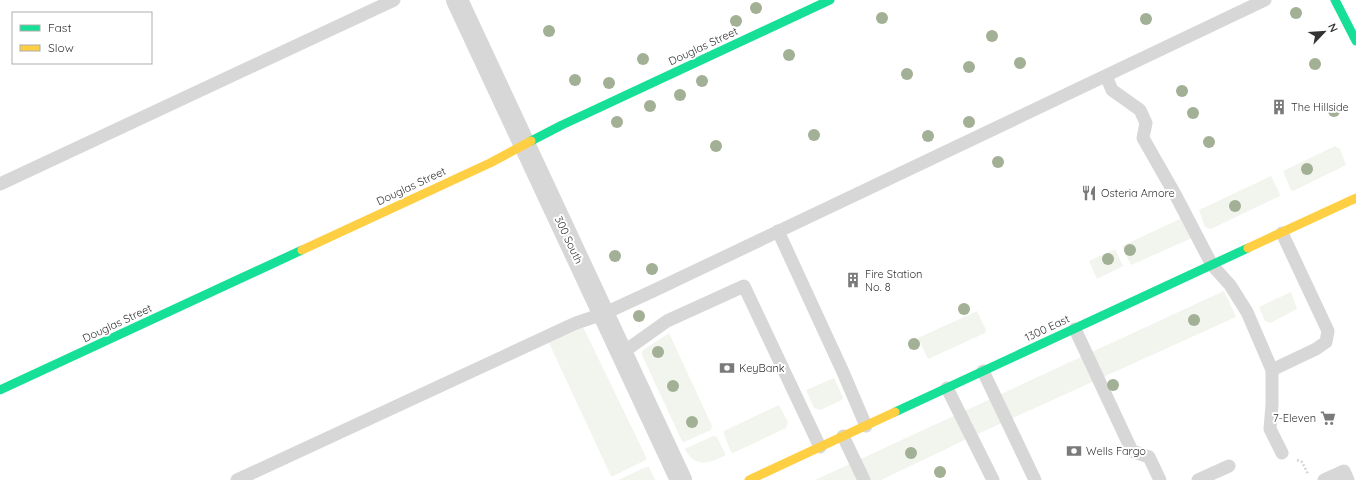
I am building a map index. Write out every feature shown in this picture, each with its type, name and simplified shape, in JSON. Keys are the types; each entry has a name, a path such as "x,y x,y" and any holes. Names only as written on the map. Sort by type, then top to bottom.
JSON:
{"street":[{"name":"300 South","path":"457,0 681,480"},
{"name":"Douglas Street","path":"0,390 490,163 562,125 830,0"},
{"path":"1337,3 1356,41"},
{"name":"1300 East","path":"749,480 1356,198"}],"lane":[{"path":"0,184 394,0"},
{"path":"237,480 576,323 603,314 1265,0"},
{"path":"1337,3 1350,0"},
{"path":"1106,76 1112,90 1140,110 1146,123 1143,138 1176,196 1212,265 1230,285 1247,312 1272,370 1270,429 1282,452"},
{"path":"778,231 843,372 866,426"},
{"path":"1272,370 1316,349 1326,342 1328,331 1282,233"},
{"path":"622,353 667,321 744,286 820,447"},
{"path":"1075,329 1132,451 1149,457 1160,480"},
{"path":"983,371 1035,480"},
{"path":"947,388 993,480"},
{"path":"843,436 864,480"},
{"path":"1198,480 1229,466"},
{"path":"1324,480 1344,471 1348,480"}],"path":[{"path":"1302,462 1305,468"}],"shaded area":[{"path":"1335,146 1340,149 1346,165 1293,191 1291,190 1283,171"},
{"path":"1271,176 1280,196 1211,229 1205,227 1199,210"},
{"path":"1180,219 1193,234 1192,238 1131,265 1122,246"},
{"path":"1115,249 1123,266 1097,279 1089,261"},
{"path":"1224,291 1236,317 971,437 881,480 815,480"},
{"path":"1291,292 1297,309 1270,323 1265,321 1259,307"},
{"path":"977,311 986,330 985,333 928,359 918,338"},
{"path":"583,327 646,457 646,460 613,476 611,476 549,343"},
{"path":"669,333 712,426 711,430 684,442 682,441 642,355 642,351"},
{"path":"834,378 843,398 842,400 820,410 814,408 806,390"},
{"path":"779,405 788,422 786,428 733,453 731,452 724,435 724,431"},
{"path":"713,436 717,437 726,455 709,462 698,462 693,460 685,449"},
{"path":"649,467 655,480 618,480 644,468"}],"traffic: fast":[{"path":"531,141 562,125 830,0"},
{"path":"1335,0 1356,41"},
{"path":"895,412 1248,248"},
{"path":"0,390 302,250"}],"traffic: slow":[{"path":"302,250 490,163 531,141"},
{"path":"1248,248 1356,198"},
{"path":"749,480 895,412"}],"place":[{"name":"The Hillside","path":"1279,107"},
{"name":"Osteria Amore","path":"1089,193"},
{"name":"Fire Station No. 8","path":"853,280"},
{"name":"KeyBank","path":"727,368"},
{"name":"7-Eleven","path":"1328,418"},
{"name":"Wells Fargo","path":"1074,451"}]}
